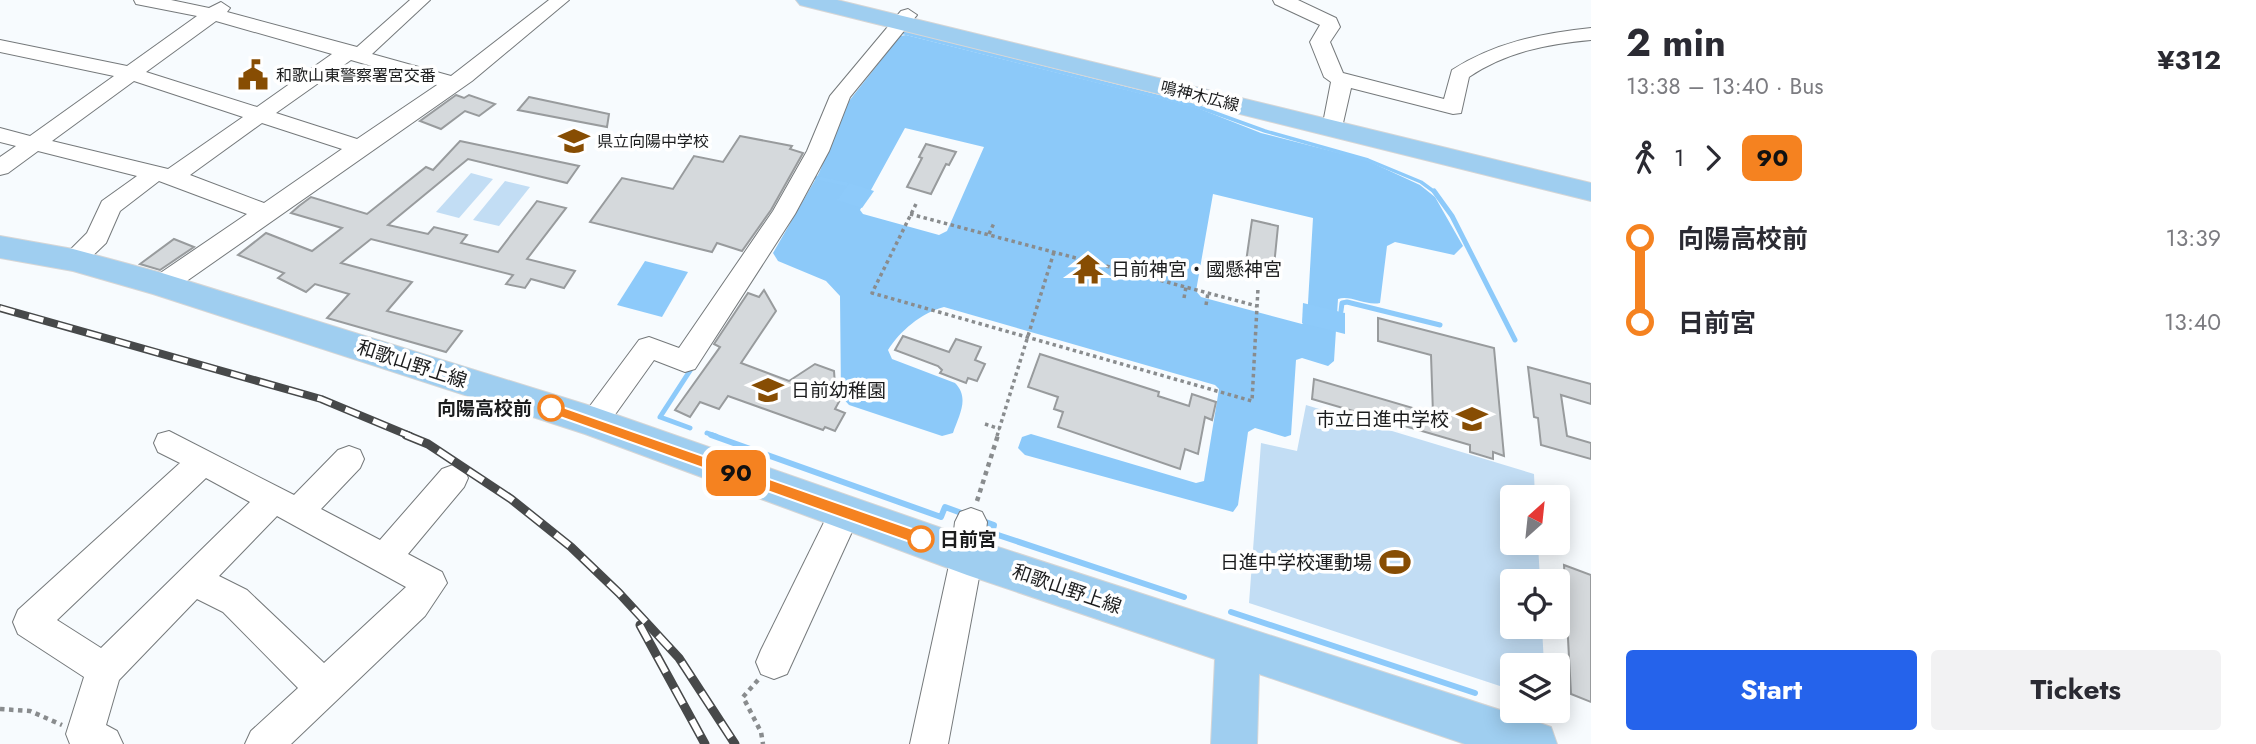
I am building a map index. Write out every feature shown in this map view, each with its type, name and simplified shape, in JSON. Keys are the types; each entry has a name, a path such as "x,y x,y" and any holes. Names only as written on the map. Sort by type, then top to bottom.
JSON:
{"main road":[{"name":"鳴神木広線","path":"808,0 905,19 1591,180"},
{"name":"鳴神木広線","path":"847,0 905,19 1591,192"},
{"name":"和歌山野上線","path":"0,247 73,260 162,285 594,422 845,512 971,530 1238,647 1534,744"},
{"path":"1234,744 1238,647"}],"street":[{"path":"143,0 213,14 355,52 453,83"},
{"path":"0,168 232,0"},
{"path":"73,260 97,237 110,207 355,52 421,0"},
{"path":"530,0 557,2"},
{"path":"1282,0 1329,22 1330,27 1320,42 1334,77 1453,108 1459,74 1472,64 1538,41 1591,34"},
{"path":"162,285 453,83 465,78 557,2"},
{"path":"594,422 649,347 685,361 783,214 818,151 840,96 905,19"},
{"path":"0,46 130,73 361,148"},
{"path":"1335,118 1342,79"},
{"path":"0,135 163,175 267,212"},
{"path":"169,443 430,583 413,605 264,744"},
{"path":"95,739 104,670 193,580 349,459"},
{"path":"104,670 30,622 203,461"},
{"path":"384,559 453,478"},
{"path":"774,662 845,512"},
{"path":"929,744 971,530"},
{"path":"193,580 235,601 324,688"}],"path":[{"path":"916,204 872,293 1252,401 1258,288"},
{"path":"911,214 1258,306"},
{"path":"989,235 994,223"},
{"path":"953,234 957,226"},
{"path":"969,238 973,230"},
{"path":"971,530 1054,252"},
{"path":"1137,274 1140,262"},
{"path":"1184,298 1186,287"},
{"path":"1206,305 1208,293"},
{"path":"985,424 999,429"},
{"path":"763,744 761,732 743,697 774,662"},
{"path":"0,709 30,711 95,739"}],"shaded area":[{"name":"日前神宮・國懸神宮","path":"906,35 1195,107 1261,133 1366,160 1420,185 1435,197 1463,246 1454,255 1395,242 1387,246 1380,303 1338,299 1334,361 1328,366 1302,358 1296,360 1291,435 1285,437 1255,428 1248,432 1238,505 1233,512 1025,455 1018,448 1022,437 1031,434 1196,483 1204,481 1219,389 1215,385 944,307 912,324 888,350 892,359 955,383 963,401 953,433 942,436 849,405 841,396 840,296 826,281 778,261 773,253 819,173 849,101 900,36","holes":["905,128 984,147 947,231 939,235 863,214 860,210","1213,194 1313,218 1307,320 1302,324 1201,297 1196,291"]},
{"path":"471,173 493,179 459,218 436,212"},
{"path":"505,181 530,187 499,226 473,220"},
{"path":"849,183 874,191 862,208 837,200"},
{"path":"645,261 688,272 662,317 617,305"},
{"path":"1303,303 1345,313 1345,334 1302,323"},
{"name":"日進中学校運動場","path":"1306,405 1534,474 1534,485 1500,485 1500,555 1539,555 1539,569 1500,569 1500,639 1543,639 1543,653 1500,653 1500,686 1249,603 1261,443 1297,451"}],"building":[{"path":"456,95 464,98 469,95 495,104 479,116 465,111 441,129 420,121"},
{"path":"529,97 609,114 607,127 518,110"},
{"path":"740,136 792,146 790,149 803,153 771,210 742,251 717,243 712,252 590,222 622,178 673,189 694,156 723,162"},
{"path":"460,141 579,166 567,183 468,159 388,225 428,234 434,227 467,235 461,243 498,252 537,201 566,208 527,259 575,271 564,288 531,279 525,288 506,284 513,275 371,239 341,263 412,282 387,311 462,331 446,352 327,318 349,294 315,284 306,292 278,278 284,273 238,255 266,233 312,251 342,228 291,213 311,197 367,214 426,167 433,170"},
{"path":"926,144 956,152 949,165 946,164 931,194 907,187"},
{"path":"1252,220 1278,226 1273,276 1245,269"},
{"path":"174,239 194,247 160,270 140,264"},
{"path":"764,290 776,311 741,363 789,381 815,364 834,371 836,399 840,400 835,409 845,413 835,431 825,427 823,430 728,396 719,409 700,402 690,417 675,410 720,347 714,344 748,293 759,297"},
{"path":"1378,318 1494,348 1504,456 1493,452 1493,459 1470,452 1470,445 1312,399 1314,379 1433,414 1431,355 1378,341"},
{"path":"903,336 949,352 956,339 981,347 975,360 985,364 977,381 968,378 966,383 940,373 942,370 938,366 895,350"},
{"path":"1040,354 1159,392 1158,396 1189,406 1192,394 1216,402 1212,420 1205,417 1198,454 1185,449 1180,469 1058,427 1063,412 1054,409 1058,397 1028,387"},
{"path":"1528,367 1591,384 1591,404 1561,395 1567,436 1591,443 1591,459 1541,445 1538,418 1534,417"},
{"path":"1564,565 1591,575 1591,702 1571,694 1568,639 1570,569 1564,569"}],"waterway":[{"path":"899,35 901,32 1196,106 1265,131 1368,160 1421,182 1435,192"},
{"path":"812,177 846,184"},
{"path":"1435,192 1452,216 1515,340"},
{"path":"1341,311 1342,303 1347,302 1440,325"},
{"path":"690,428 660,417 693,366"},
{"path":"707,433 716,436"},
{"path":"711,435 941,517 945,507 964,514"},
{"path":"983,521 994,525 992,533 1184,597"},
{"path":"1231,612 1475,693"}],"railway":[{"path":"0,308 321,399 410,436"},
{"path":"406,435 428,444 511,499 571,547 619,593 679,658 735,744"},
{"path":"640,625 705,744"}],"bus line":[{"name":"90","path":"551,408 921,539"}],"place":[{"name":"和歌山東警察署宮交番","path":"253,75"},
{"name":"県立向陽中学校","path":"574,141"},
{"name":"日前神宮・國懸神宮","path":"1088,269"},
{"name":"日前幼稚園","path":"768,390"},
{"name":"向陽高校前","path":"551,408"},
{"name":"市立日進中学校","path":"1472,419"},
{"name":"日前宮","path":"921,539"},
{"name":"日進中学校運動場","path":"1395,562"}]}
